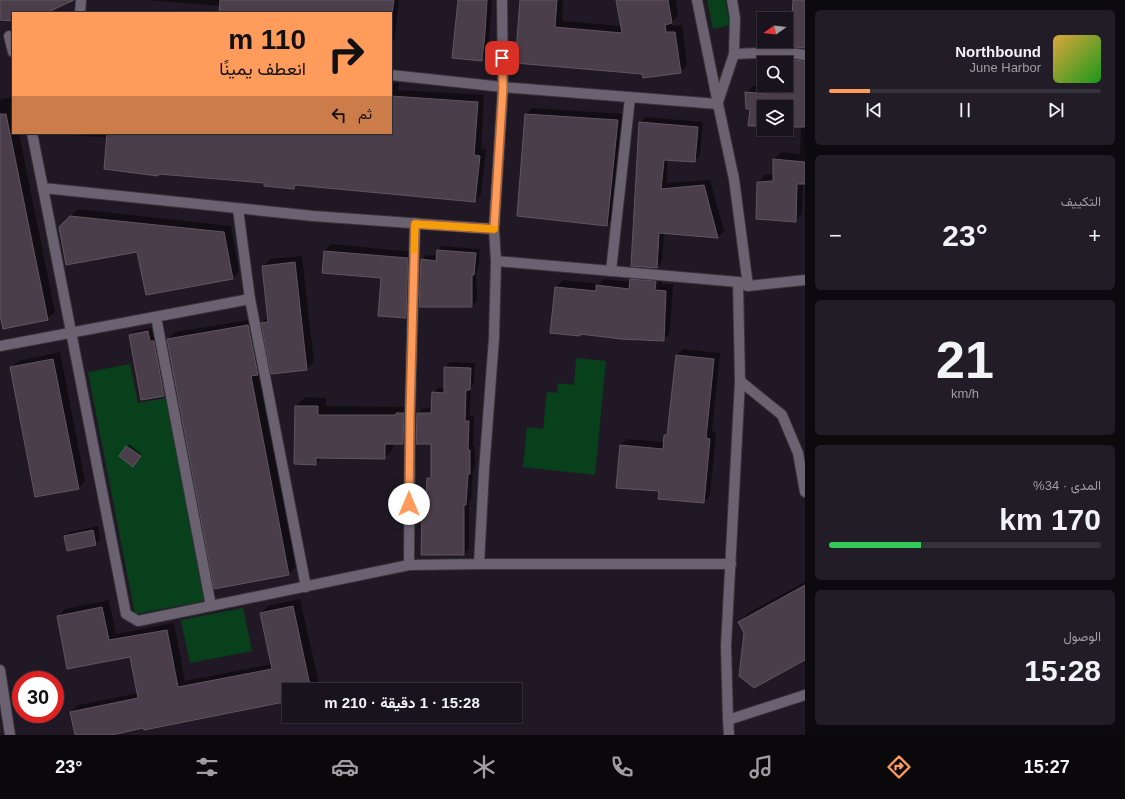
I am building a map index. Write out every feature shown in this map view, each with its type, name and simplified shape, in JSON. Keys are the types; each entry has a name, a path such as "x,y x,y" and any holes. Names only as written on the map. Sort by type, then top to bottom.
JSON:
{"street":[{"path":"80,12 81,0"},
{"path":"479,564 494,338 496,261 494,229 503,87 502,0"},
{"path":"696,0 734,179 743,284 740,381 726,646 729,735"},
{"path":"718,104 734,54 735,18 732,0"},
{"path":"7,36 12,49"},
{"path":"734,54 784,52 805,55"},
{"path":"392,75 503,87 718,104"},
{"path":"611,271 630,98"},
{"path":"32,134 44,188 126,614 138,621 409,565 731,564"},
{"path":"44,188 313,216 494,229"},
{"path":"238,209 250,299 306,587"},
{"path":"409,565 410,413 415,224"},
{"path":"496,261 743,284 805,280"},
{"path":"0,346 250,299"},
{"path":"156,317 211,606"},
{"path":"740,381 782,415 798,453 805,492"},
{"path":"0,670 10,735"},
{"path":"728,720 805,695"}],"green space":[{"path":"707,0 725,0 730,25 713,29"},
{"path":"576,358 606,361 595,475 523,467 527,427 543,429 547,392 557,393 558,383 574,385"},
{"path":"130,364 138,403 166,398 204,601 135,614 88,372"},
{"path":"243,608 252,651 190,663 181,620"}],"building":[{"path":"0,0 74,0 48,12 12,12 12,21 0,20"},
{"path":"220,0 394,0 392,13 219,12"},
{"path":"458,0 487,0 482,61 452,58"},
{"path":"520,0 557,0 555,27 622,33 616,0 668,0 672,23 665,25 666,32 675,32 681,73 643,78 642,74 515,63"},
{"path":"793,0 805,0 805,48 793,47"},
{"path":"793,60 805,61 805,127 793,127 793,100 757,100 757,126 748,126 750,109 746,109 745,92 769,94 769,92 793,92"},
{"path":"392,96 478,102 474,155 480,156 475,202 295,185 294,189 264,186 264,183 159,174 158,176 104,169 107,134 392,134"},
{"path":"0,114 6,114 48,320 3,329 0,315"},
{"path":"525,114 618,120 607,226 517,216"},
{"path":"639,122 698,127 695,162 664,160 661,189 704,185 718,238 659,233 657,268 631,266"},
{"path":"773,159 805,162 805,184 797,184 796,222 756,219 757,182 773,181"},
{"path":"70,216 224,232 233,279 146,295 137,252 66,265 59,227"},
{"path":"437,250 476,253 474,275 472,275 472,307 419,307 421,259 436,261"},
{"path":"324,251 408,258 406,318 378,316 381,278 322,273"},
{"path":"295,262 307,370 271,374 261,323 268,322 262,266"},
{"path":"630,279 656,281 655,290 666,291 664,341 550,333 555,287 596,291 596,285 629,289"},
{"path":"248,325 258,375 251,376 289,575 214,589 167,339"},
{"path":"148,331 150,341 154,341 164,396 141,400 129,335"},
{"path":"676,355 714,359 706,438 710,439 704,503 658,499 659,491 616,488 620,445 663,449 664,435 667,435"},
{"path":"53,359 79,489 35,497 10,367"},
{"path":"444,367 471,368 470,390 466,390 465,421 469,421 468,450 470,450 470,474 468,474 466,505 464,505 464,555 421,555 422,513 425,513 427,478 431,478 431,444 416,444 417,413 431,413 432,392 444,393"},
{"path":"295,406 318,406 318,415 396,415 396,413 404,413 403,444 385,444 385,459 316,458 316,465 294,464"},
{"path":"126,446 141,456 133,467 119,456"},
{"path":"93,530 96,545 67,551 64,536"},
{"path":"805,585 805,660 754,688 739,676 744,633 738,622"},
{"path":"293,606 310,683 282,683 282,702 144,730 143,728 112,735 75,735 70,712 138,698 130,657 67,669 57,616 102,607 109,640 167,630 178,687 272,669 260,613"}],"slow traffic":[{"path":"414,250 415,224 494,229"}],"route":[{"path":"409,504 415,224 494,229 503,87 502,58"}]}
